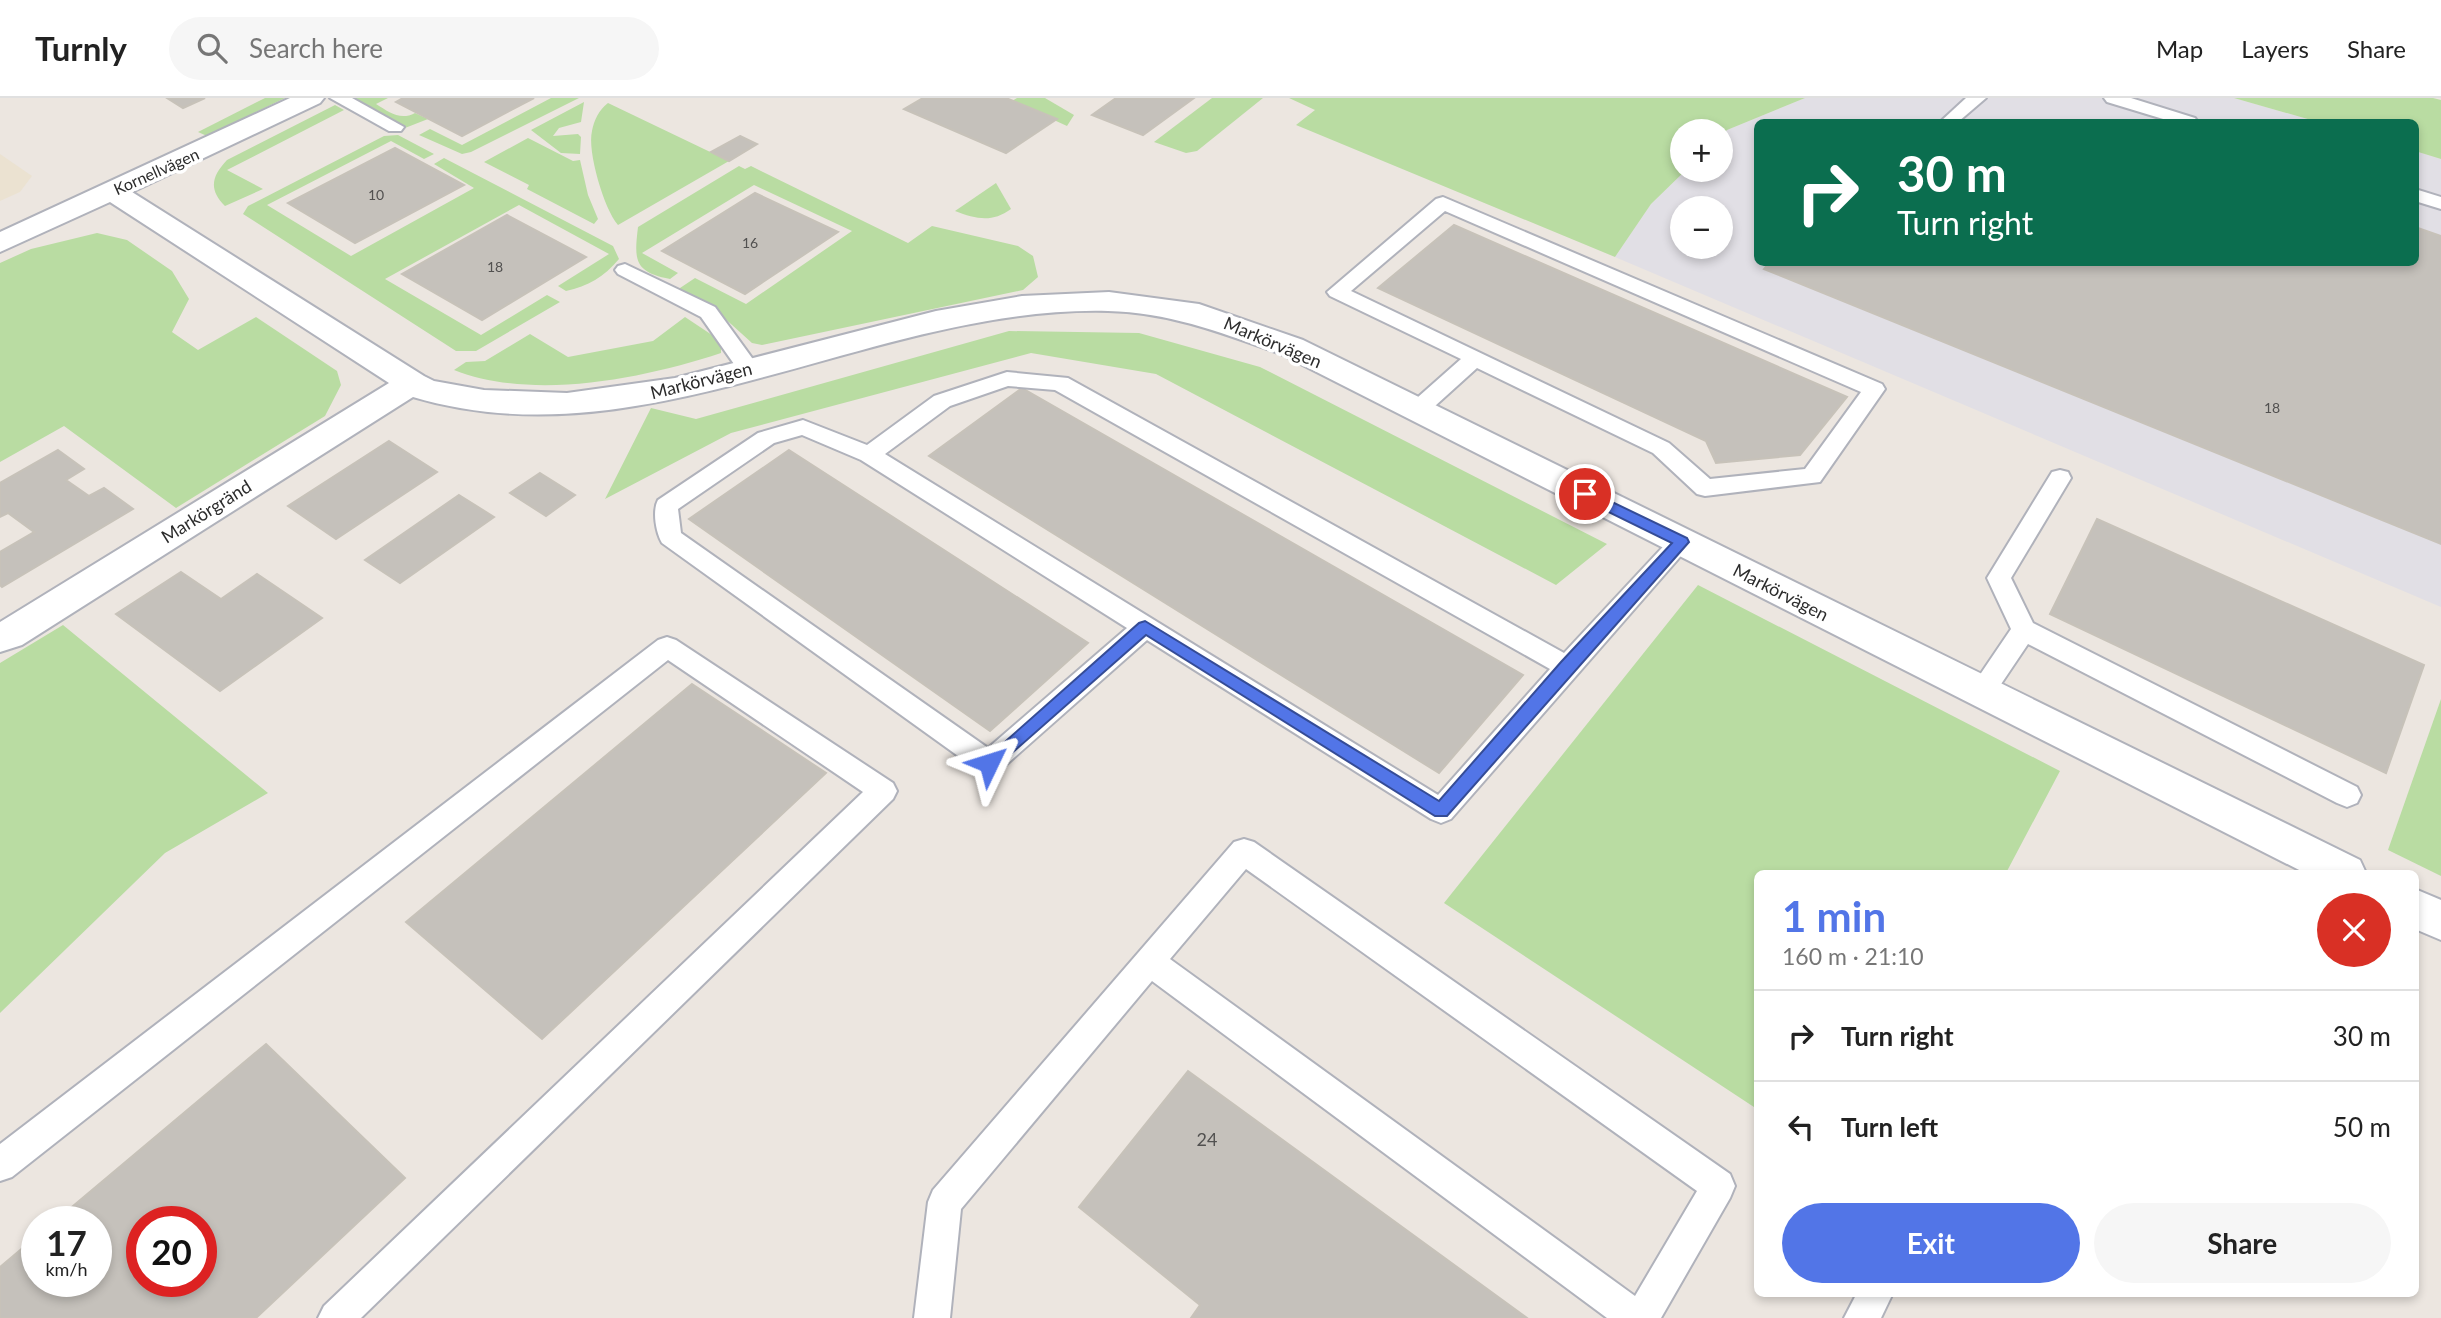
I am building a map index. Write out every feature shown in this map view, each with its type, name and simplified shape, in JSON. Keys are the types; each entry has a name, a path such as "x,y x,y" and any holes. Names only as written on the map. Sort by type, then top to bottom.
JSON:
{"street":[{"name":"Kornellvägen","path":"0,243 311,98"},
{"name":"Markörvägen","path":"112,191 350,346 412,383 421,388 489,403 537,405 643,394 992,307 1058,300 1124,302 1185,310 1240,325 1266,335 1982,692 2329,870"},
{"name":"Markörgränd","path":"0,638 412,383"},
{"path":"2419,910 2441,921"}],"lane":[{"path":"339,98 395,127"},
{"path":"1952,119 1977,98"},
{"path":"2113,98 2180,119"},
{"path":"2419,196 2441,203"},
{"path":"1443,204 1874,389 1812,476 1705,488 1661,448 1475,358 1337,292 1443,204"},
{"path":"625,270 708,312 750,369"},
{"path":"1417,410 1475,358"},
{"path":"869,455 942,401 1007,379 1060,383 1567,667"},
{"path":"1145,627 989,763 670,537 666,506 766,438 803,427 869,455 1441,811 1681,542"},
{"path":"2060,478 1999,578 2024,631 2347,795"},
{"path":"1982,692 2024,631"},
{"path":"0,1166 667,647 883,791 336,1318"},
{"path":"932,1318 945,1202 1244,851 1718,1186 1639,1318 1150,962"},
{"path":"1862,1318 1874,1297"}],"shaded area":[{"path":"1805,98 2234,98 2308,119 1754,119 1754,266 2419,266 2419,152 2441,159 2441,607 1615,257 1651,204 1674,182 1733,182 1733,128"},
{"path":"0,154 32,176 20,192 0,201"}],"green space":[{"path":"265,98 285,98 207,136 198,132"},
{"path":"353,98 388,98 376,104 395,114 404,116 415,113 428,119 405,128"},
{"path":"551,98 579,98 471,152 462,154 419,135 430,129 462,145"},
{"path":"1017,98 1045,98 1074,115 1067,126 1012,101"},
{"path":"1212,98 1263,98 1197,151 1186,153 1154,142"},
{"path":"1289,98 1805,98 1733,128 1733,119 1670,119 1670,182 1674,182 1651,204 1615,257 1296,125 1315,110"},
{"path":"2234,98 2441,100 2441,159 2419,152 2419,119 2308,119"},
{"path":"584,102 581,122 559,128 553,136 578,134 581,137 580,154 561,153 531,130"},
{"path":"608,103 729,161 618,225 602,194 591,140 594,123"},
{"path":"335,105 344,110 227,170 263,189 225,206 216,194 214,183 227,160"},
{"path":"398,135 434,154 424,159 391,141 267,205 351,256 474,188 434,164 444,158 613,246 619,259 595,280 566,291 558,286 609,254 519,205 385,279 481,335 547,295 560,302 476,351 456,351 243,214 248,206 384,136"},
{"path":"528,138 573,161 580,160 588,195 598,219 594,224 527,189 529,185 484,162"},
{"path":"739,166 745,169 751,166 908,243 932,226 1018,246 1033,256 1038,277 1023,290 762,345 752,343 721,315 677,290 695,278 746,304 852,231 754,185 642,253 678,273 670,279 649,273 643,268 639,263 636,248 638,227"},
{"path":"996,183 1011,209 990,218 955,211"},
{"path":"97,233 127,240 172,271 189,299 172,332 198,350 256,317 337,371 341,385 325,416 176,508 64,426 0,462 0,263 31,249"},
{"path":"685,317 721,341 721,353 657,371 588,383 518,384 485,379 454,370 466,362 485,361 530,334 568,357 653,341"},
{"path":"1009,331 1139,333 1260,367 1607,544 1556,585 1156,374 1031,353 731,433 605,499 651,408 696,419"},
{"path":"1698,585 2060,771 2008,870 1754,870 1754,1107 1444,903"},
{"path":"63,625 268,793 165,853 0,1013 0,663"},
{"path":"2441,699 2441,876 2388,850"}],"building":[{"path":"167,98 205,98 183,108"},
{"path":"403,98 534,98 462,136 396,102"},
{"path":"923,98 1006,98 1057,119 1006,153 904,109"},
{"path":"1116,98 1194,98 1143,135 1092,115"},
{"path":"740,136 757,144 729,161 711,152"},
{"path":"395,148 464,185 355,243 288,203"},
{"path":"755,193 838,232 745,294 662,251"},
{"path":"507,215 586,257 482,320 402,274"},
{"path":"1454,225 1847,397 1800,455 1716,463 1706,441 1378,288"},
{"path":"2419,228 2441,236 2441,544 1764,269 1767,266 2419,266"},
{"path":"1022,388 1523,675 1439,773 929,456"},
{"path":"389,441 437,472 336,539 288,506"},
{"path":"58,450 84,469 66,480 89,496 104,488 133,509 2,587 0,552 34,532 8,513 0,517 0,483"},
{"path":"789,450 1088,643 990,731 689,519"},
{"path":"540,473 575,495 546,516 510,493"},
{"path":"459,495 494,517 400,583 365,560"},
{"path":"2097,519 2424,665 2386,773 2050,614"},
{"path":"181,572 221,599 257,574 322,618 220,691 116,614"},
{"path":"692,684 826,773 542,1039 406,922"},
{"path":"266,1044 405,1178 256,1318 0,1318 0,1267 21,1249 21,1297 112,1297 112,1206 73,1206"},
{"path":"1188,1071 1527,1318 1191,1318 1200,1305 1079,1207"}],"route":[{"path":"989,763 1145,627 1441,811 1681,542 1585,494"}]}
